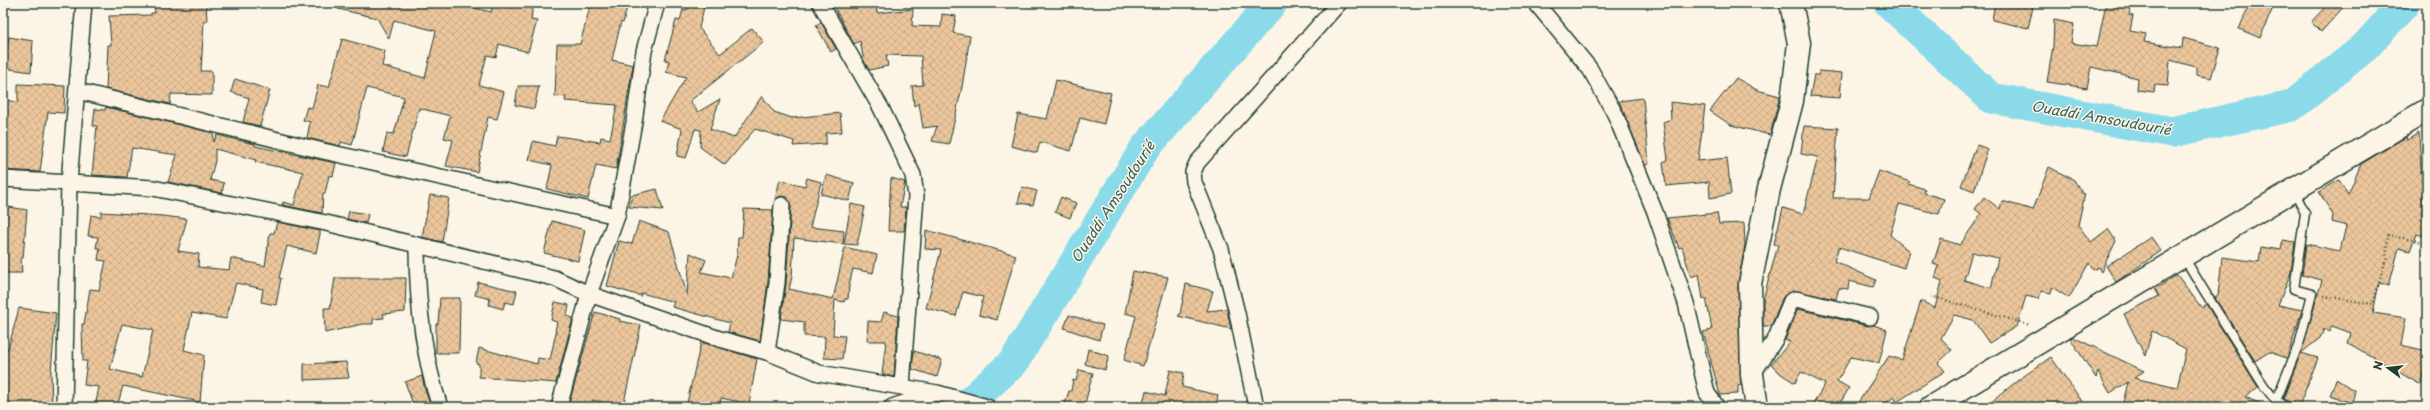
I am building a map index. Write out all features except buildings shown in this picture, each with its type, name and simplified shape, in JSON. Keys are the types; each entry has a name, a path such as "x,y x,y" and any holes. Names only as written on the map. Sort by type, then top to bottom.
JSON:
{"street":[{"path":"64,407 69,182 78,91 84,3"},
{"path":"559,407 589,294 617,216 634,122 644,51 657,3"},
{"path":"820,3 881,108 913,175 916,196 902,386"},
{"path":"1256,407 1237,313 1223,256 1194,182 1193,172 1197,163 1339,3"},
{"path":"1536,3 1590,69 1615,114 1655,212 1686,303 1706,393 1717,407"},
{"path":"1757,407 1752,375 1750,284 1769,189 1792,101 1799,43 1790,3"},
{"path":"78,91 323,151 617,216"},
{"path":"1931,407 2182,255 2294,191 2427,110"},
{"path":"3,179 153,188 326,223 554,278 589,294 699,332 767,352 819,373 937,393 987,407"},
{"path":"767,352 777,283 782,205"},
{"path":"417,246 417,290 426,344 440,407"},
{"path":"1752,375 1776,338 1791,301 1796,299 1870,317"},
{"path":"892,407 937,393"}],"lane":[{"path":"2276,401 2300,341 2312,294 2294,289 2305,213 2294,191"},
{"path":"2182,255 2211,304 2276,401 2285,407"}],"path":[{"path":"2312,294 2373,304 2386,259 2388,235 2427,243"},
{"path":"1930,296 2055,332"}],"waterway":[{"name":"Ouaddi Amsoudourié","path":"964,407 1013,363 1145,148 1272,3"},
{"name":"Ouaddi Amsoudourié","path":"1889,3 1991,98 2172,132 2292,106 2365,47 2405,3"}]}
